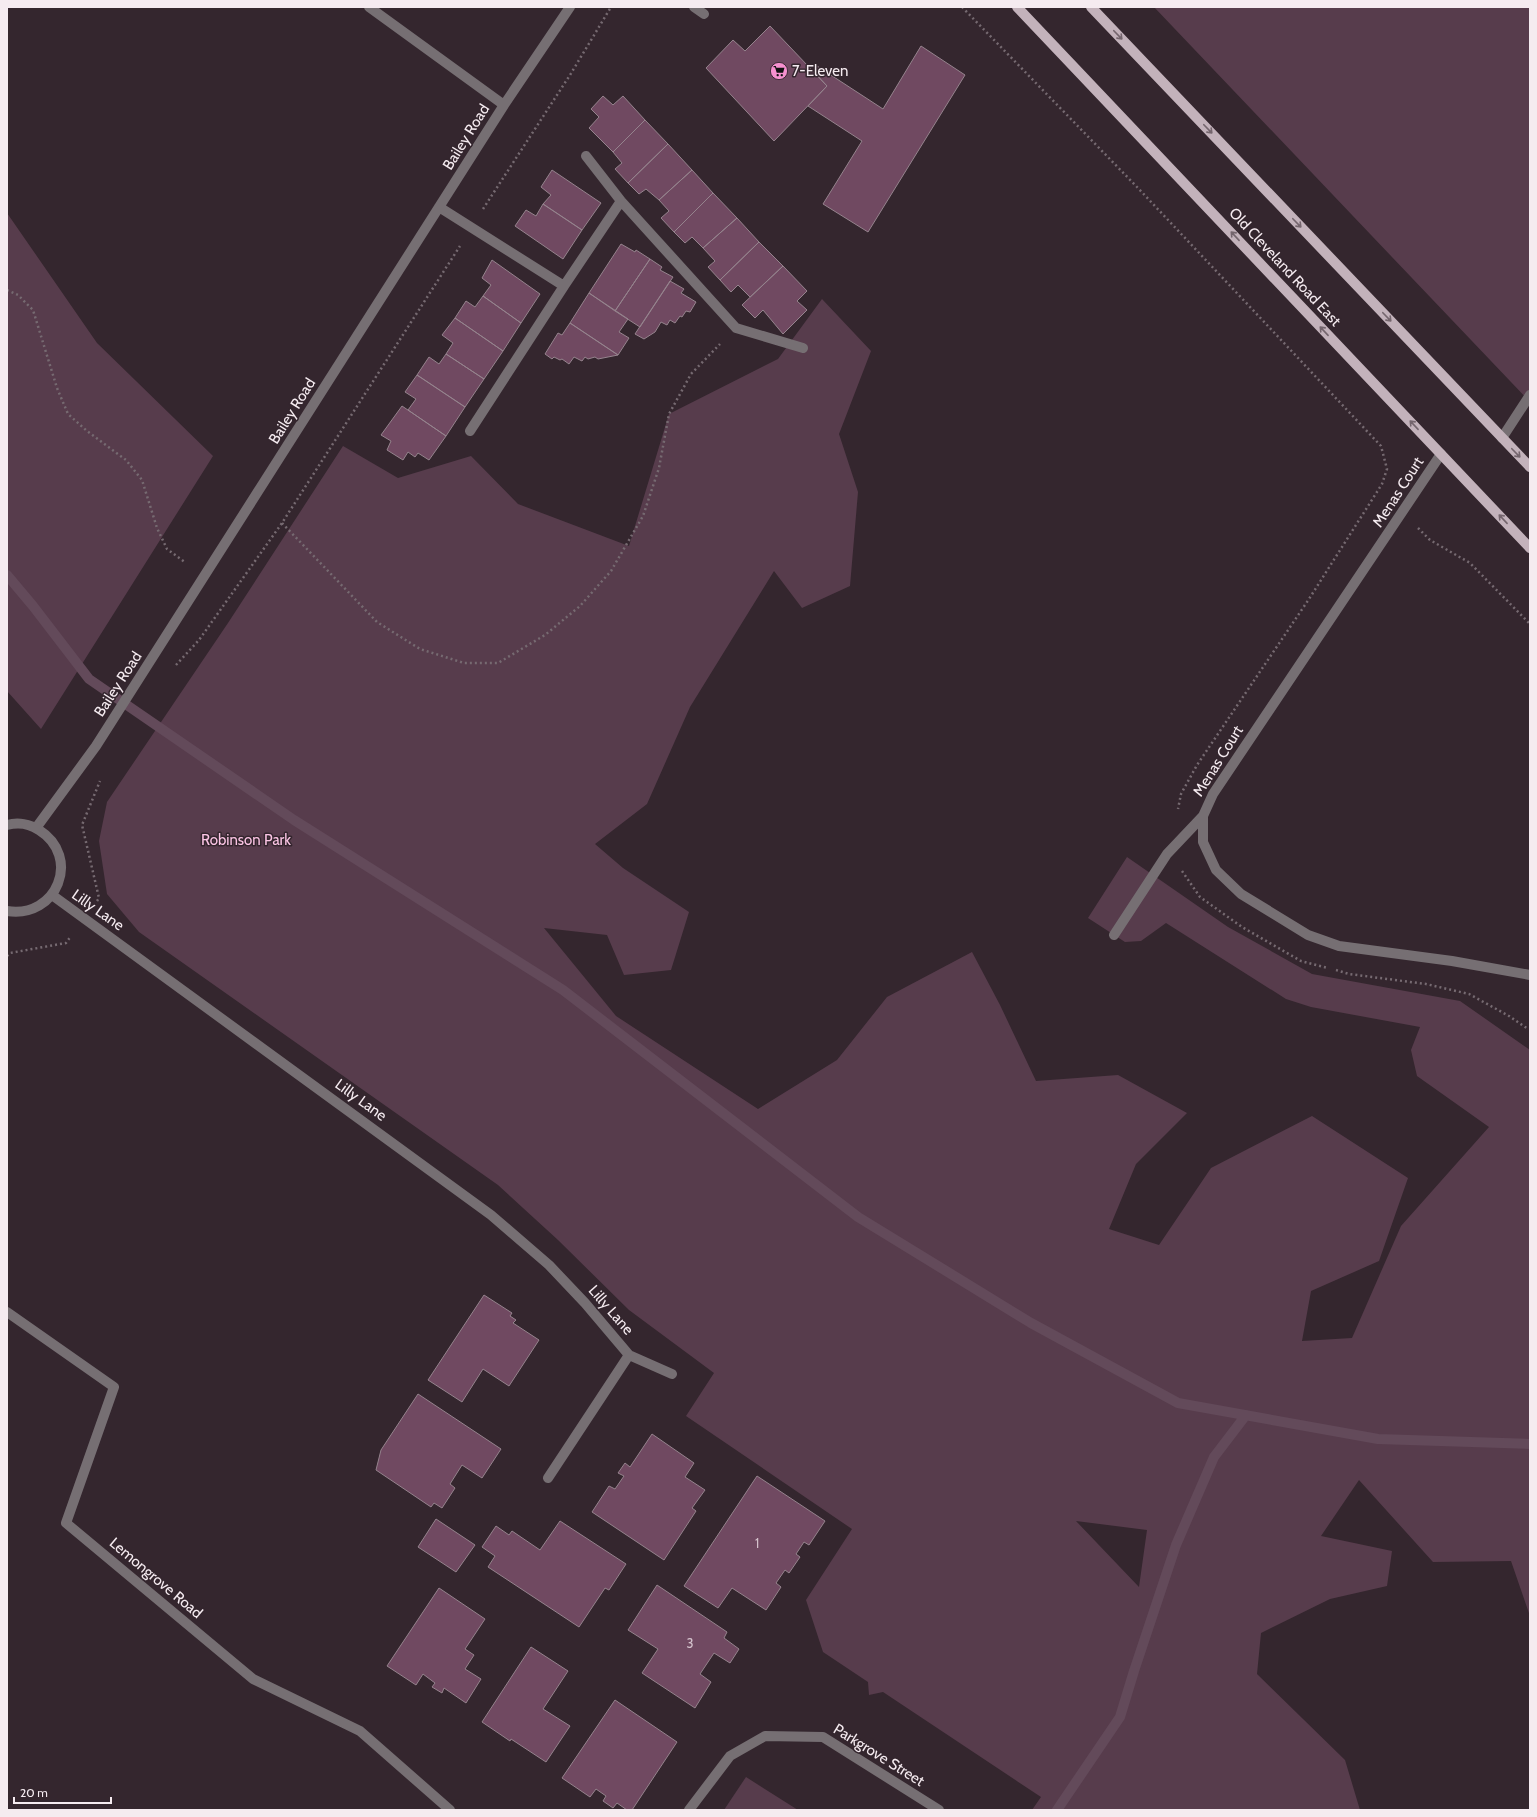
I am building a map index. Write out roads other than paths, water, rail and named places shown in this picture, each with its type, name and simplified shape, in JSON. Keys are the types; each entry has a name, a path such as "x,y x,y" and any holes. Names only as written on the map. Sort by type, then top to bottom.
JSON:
{"main road":[{"name":"Old Cleveland Road East","path":"1017,7 1530,548"},
{"path":"1091,7 1530,467"}],"street":[{"path":"369,7 504,105"},
{"name":"Bailey Road","path":"36,828 96,746 504,105 570,7"},
{"path":"694,7 704,14"},
{"path":"586,156 621,201 736,328 803,348"},
{"path":"470,431 621,201"},
{"path":"439,207 564,286"},
{"path":"1502,438 1530,395"},
{"name":"Menas Court","path":"1441,454 1213,794 1203,816 1203,842 1216,870 1240,894 1308,934 1339,946 1452,961 1530,975"},
{"path":"1114,935 1167,854 1203,816"},
{"path":"7,826 24,824 36,828 47,835 55,846 60,858 61,871 58,884 52,896 42,905 29,911 7,911"},
{"name":"Lilly Lane","path":"52,896 491,1215 549,1265 585,1303 629,1355 672,1374"},
{"name":"Lemongrove Road","path":"7,1312 114,1387 66,1523 253,1679 360,1731 450,1810"},
{"name":"Lilly Lane","path":"548,1478 629,1355"},
{"name":"Parkgrove Street","path":"689,1810 730,1756 765,1736 823,1737 937,1808"}],"waterway":[{"path":"7,575 33,606 89,679 294,820 563,990 858,1217 1031,1323 1178,1403 1378,1439 1530,1444"},
{"path":"1057,1810 1120,1717 1176,1545 1214,1457 1246,1415"}],"place":[{"name":"7-Eleven","path":"779,71"}],"park label":[{"name":"Robinson Park","path":"246,840"}]}
